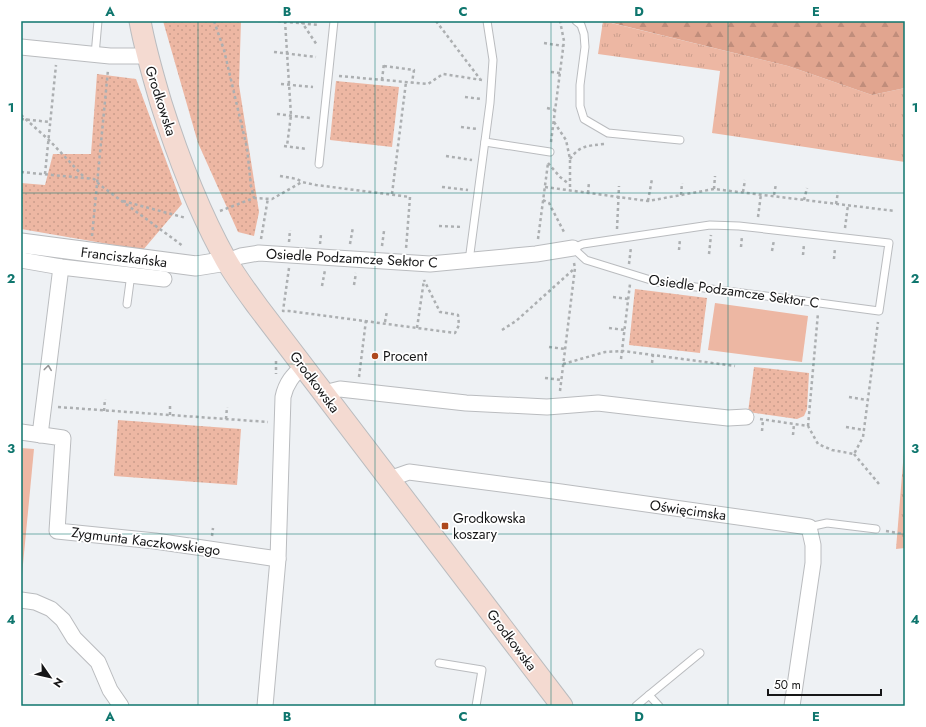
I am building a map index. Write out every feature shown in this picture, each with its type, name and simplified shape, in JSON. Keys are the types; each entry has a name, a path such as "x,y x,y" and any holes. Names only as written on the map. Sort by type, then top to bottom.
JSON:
{"main road":[{"name":"Grodkowska","path":"140,21 147,56 169,127 203,217 227,261 258,307 562,706"}],"street":[{"path":"21,47 102,56 147,56"},
{"name":"Franciszkańska","path":"21,244 54,260 91,253 164,279"},
{"name":"Osiedle Podzamcze Sektor C","path":"227,261 241,256 259,254 426,264 536,254 573,248"},
{"name":"Franciszkańska","path":"21,260 54,260 132,267 196,266 227,261"},
{"path":"40,435 54,260"},
{"path":"265,706 278,559 283,397 285,387 292,376 303,366"},
{"path":"324,393 340,389 466,403 547,407 598,403 728,418 746,417"},
{"name":"Zygmunta Kaczkowskiego","path":"21,432 63,438 57,531 155,541 278,559"},
{"name":"Oświęcimska","path":"389,479 409,472 810,527"},
{"path":"792,706 813,563 813,545 810,527"},
{"path":"21,600 35,602 51,610 63,620 74,638 98,662 110,690 121,706"}],"lane":[{"path":"98,21 102,56"},
{"path":"319,164 334,21"},
{"path":"469,261 492,81 493,60 487,21"},
{"path":"576,21 581,25 584,34 585,47 580,85 580,106 584,118 610,134 680,140"},
{"path":"485,142 550,152"},
{"name":"Osiedle Podzamcze Sektor C","path":"713,225 757,228 889,243 879,311 656,282 629,275 586,260 573,248 583,244 616,240 681,228 713,225"},
{"path":"127,304 132,267"},
{"path":"810,527 827,523 876,529"},
{"path":"636,706 700,653"},
{"path":"439,662 482,670 476,706"},
{"path":"649,695 659,706"}],"path":[{"path":"214,21 224,50 247,148 251,186 254,198"},
{"path":"278,21 302,22 319,26"},
{"path":"285,21 290,115 286,146 307,149"},
{"path":"436,21 480,80"},
{"path":"536,254 564,46 560,21"},
{"path":"302,22 317,45"},
{"path":"544,43 564,46"},
{"path":"45,174 57,52"},
{"path":"274,52 316,56"},
{"path":"91,253 97,182 102,56"},
{"path":"382,80 384,65 415,69 412,83"},
{"path":"551,72 560,73"},
{"path":"328,75 428,84 443,74 492,81"},
{"path":"392,194 406,82"},
{"path":"280,84 313,87"},
{"path":"547,108 555,110"},
{"path":"277,114 310,118"},
{"path":"21,115 49,140 84,178"},
{"path":"21,119 50,122"},
{"path":"554,122 566,140 570,159 570,190"},
{"path":"570,159 576,151 583,147 607,143 610,134"},
{"path":"446,156 482,161"},
{"path":"548,163 560,177 570,184"},
{"path":"21,172 94,179 183,246"},
{"path":"280,176 297,178 302,182 316,185 410,197 405,263"},
{"path":"714,189 715,176"},
{"path":"648,201 652,179"},
{"path":"744,192 745,180"},
{"path":"214,212 223,211 254,198 272,199 302,182"},
{"path":"588,193 589,182"},
{"path":"681,195 682,183"},
{"path":"774,196 776,184"},
{"path":"616,240 619,186"},
{"path":"442,187 478,192"},
{"path":"545,187 648,201 714,189 895,211"},
{"path":"804,200 807,188"},
{"path":"836,204 838,192"},
{"path":"757,228 761,194"},
{"path":"259,254 268,198"},
{"path":"120,200 188,218"},
{"path":"544,200 549,203 573,248 575,268 559,406"},
{"path":"843,238 848,205"},
{"path":"709,254 713,225"},
{"path":"439,226 473,228"},
{"path":"621,359 623,351 633,237"},
{"path":"290,256 283,311 385,322 417,328 455,332 459,325 458,315 440,312 424,280"},
{"path":"417,328 426,264"},
{"path":"502,330 516,321 575,268"},
{"path":"613,297 628,299"},
{"path":"819,303 808,426 818,444 832,450 854,454 879,484"},
{"path":"385,322 387,311"},
{"path":"854,454 863,436 879,311"},
{"path":"357,391 366,320"},
{"path":"608,328 625,330"},
{"path":"549,347 565,349"},
{"path":"563,364 605,352 623,351 735,366"},
{"path":"652,363 653,355"},
{"path":"545,378 562,380"},
{"path":"849,397 868,400"},
{"path":"104,411 105,399"},
{"path":"170,403 170,415"},
{"path":"43,406 272,423"},
{"path":"226,419 227,407"},
{"path":"746,417 808,426"},
{"path":"762,432 763,420"},
{"path":"793,435 794,424"},
{"path":"846,427 864,430"},
{"path":"212,536 213,528"},
{"path":"876,529 905,534"}],"green space":[{"path":"163,21 241,21 239,85 259,212 254,236 238,232 198,143"},
{"path":"603,21 788,66 872,95 905,88 905,162 712,133 720,71 598,54"},
{"path":"604,21 905,21 905,88 872,95 788,66"},
{"path":"97,74 136,79 182,204 143,250 21,229 21,183 45,185 53,154 91,154"},
{"path":"336,81 399,87 392,147 330,140"},
{"path":"635,289 707,298 700,353 629,345"},
{"path":"715,303 808,316 802,362 708,350"},
{"path":"754,367 809,373 807,409 804,416 797,419 748,412"},
{"path":"118,420 241,429 237,485 114,476"},
{"path":"905,438 905,548 896,549"},
{"path":"21,448 34,449 21,585"}],"place":[{"name":"Procent","path":"375,356"},
{"name":"Grodkowska koszary","path":"445,526"}]}
